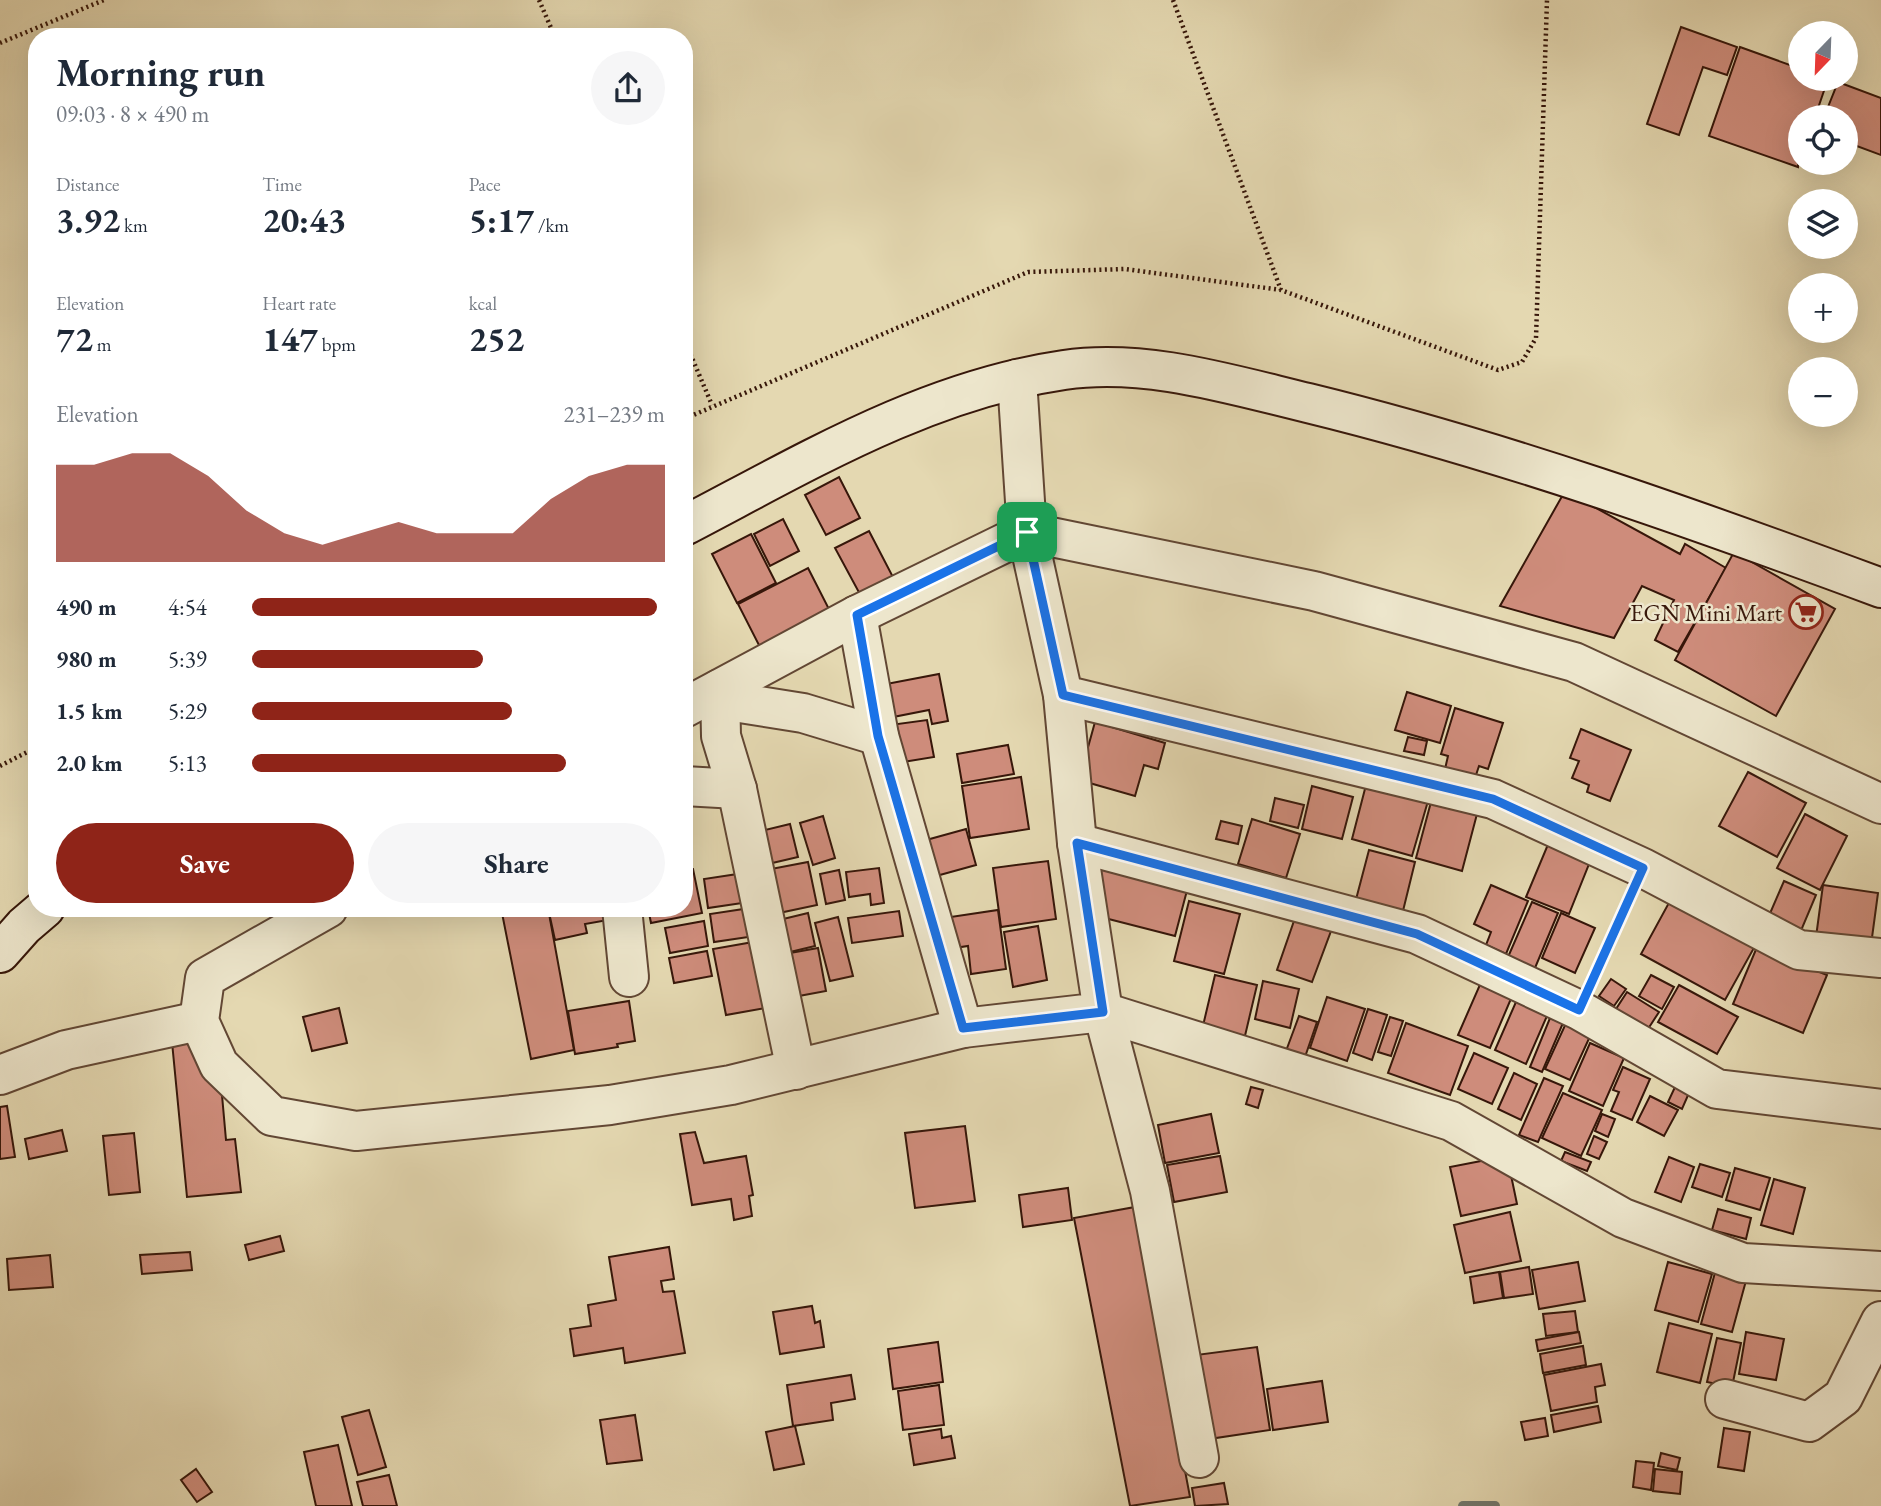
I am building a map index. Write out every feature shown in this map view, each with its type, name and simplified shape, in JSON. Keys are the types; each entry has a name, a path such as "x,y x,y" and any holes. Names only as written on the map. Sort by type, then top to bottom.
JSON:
{"street":[{"path":"693,521 845,442 952,397 1066,369 1125,367 1173,373 1412,428 1653,504 1881,587"},
{"path":"1017,379 1027,532 1063,695 1077,843 1103,1012 1150,1191 1199,1458"},
{"path":"693,753 721,708 857,615 1027,532 1314,591 1574,662 1881,804"},
{"path":"857,615 878,736 963,1028"},
{"path":"1063,695 1493,799 1643,868 1800,950 1881,958"},
{"path":"693,708 803,713 878,736"},
{"path":"721,708 796,1070"},
{"path":"693,787 737,789"},
{"path":"1077,843 1417,934 1579,1010 1717,1088 1881,1109"},
{"path":"0,953 35,917"},
{"path":"312,917 205,978 199,1021 219,1065 272,1116 356,1131 610,1105 731,1085 963,1028 1103,1012 1451,1121 1623,1218 1744,1264 1881,1271"},
{"path":"623,917 629,977"},
{"path":"0,1075 66,1050 199,1021"},
{"path":"1725,1399 1809,1422 1843,1397 1881,1321"}],"path":[{"path":"36,28 104,0"},
{"path":"539,0 551,28"},
{"path":"1173,0 1281,290"},
{"path":"693,414 1028,272 1125,269 1281,290 1497,370 1522,362 1536,338 1547,0"},
{"path":"0,43 28,31"},
{"path":"693,360 712,405"},
{"path":"0,766 28,752"},
{"path":"1579,1010 1643,868"}],"building":[{"path":"1681,27 1737,47 1727,75 1703,67 1679,135 1647,124"},
{"path":"1740,47 1788,64 1788,91 1824,91 1819,105 1788,105 1788,164 1709,136"},
{"path":"1858,89 1881,98 1881,155 1858,146 1858,105 1829,105 1834,91"},
{"path":"839,477 860,518 826,535 805,495"},
{"path":"1565,491 1680,554 1685,544 1726,568 1678,652 1655,640 1674,600 1642,586 1614,638 1500,606"},
{"path":"783,519 799,551 770,566 754,534"},
{"path":"869,531 895,581 862,598 835,548"},
{"path":"751,534 776,583 737,603 712,554"},
{"path":"1734,552 1835,609 1776,716 1675,660"},
{"path":"808,568 834,619 764,655 738,604"},
{"path":"939,674 948,721 932,724 929,710 888,718 881,685"},
{"path":"1407,692 1451,706 1440,743 1395,730"},
{"path":"1455,708 1503,723 1488,769 1479,766 1475,778 1445,769 1448,756 1441,754"},
{"path":"927,720 934,757 897,763 890,725"},
{"path":"1095,722 1165,743 1158,769 1144,765 1135,796 1079,780"},
{"path":"1581,729 1631,750 1610,801 1587,792 1589,785 1572,778 1579,761 1570,758"},
{"path":"1408,737 1427,741 1424,755 1404,751"},
{"path":"1008,745 1014,774 962,783 957,754"},
{"path":"1748,772 1806,803 1777,857 1719,826"},
{"path":"1021,777 1029,829 970,838 962,786"},
{"path":"1366,785 1428,801 1412,856 1352,839"},
{"path":"1312,786 1353,797 1342,839 1302,829"},
{"path":"1275,798 1304,805 1298,828 1270,821"},
{"path":"1431,802 1477,814 1462,871 1416,858"},
{"path":"1805,814 1847,836 1820,890 1777,868"},
{"path":"823,816 835,858 813,865 800,823"},
{"path":"1252,819 1300,834 1286,878 1238,864"},
{"path":"1221,821 1242,826 1238,844 1216,839"},
{"path":"790,824 798,857 768,864 761,831"},
{"path":"966,829 976,865 929,878 919,842"},
{"path":"1549,842 1591,859 1569,914 1526,897"},
{"path":"1369,850 1415,862 1401,919 1354,907"},
{"path":"1104,857 1190,879 1175,936 1089,914"},
{"path":"1048,861 1056,919 1001,927 993,868"},
{"path":"808,862 817,905 779,913 771,869"},
{"path":"879,868 884,903 871,905 870,894 849,897 846,872"},
{"path":"693,869 702,913 693,915"},
{"path":"839,870 845,900 826,904 820,874"},
{"path":"751,872 756,901 708,908 704,879"},
{"path":"1784,881 1816,895 1800,933 1768,918"},
{"path":"1491,885 1528,901 1506,954 1486,945 1491,932 1474,924"},
{"path":"1823,885 1878,893 1871,945 1816,937"},
{"path":"1671,899 1755,946 1725,1000 1641,954"},
{"path":"1189,901 1240,914 1224,974 1174,961"},
{"path":"1532,902 1558,913 1535,968 1508,957"},
{"path":"757,907 762,935 714,942 710,914"},
{"path":"998,910 1006,969 971,974 968,946 941,950 937,919"},
{"path":"899,911 903,936 852,943 848,918"},
{"path":"808,913 815,946 786,953 779,920"},
{"path":"1561,913 1595,928 1575,973 1542,958"},
{"path":"503,917 550,917 574,1050 531,1059"},
{"path":"550,917 608,917 608,920 585,924 587,933 555,940"},
{"path":"650,917 682,917 651,923"},
{"path":"838,917 853,976 830,981 815,923"},
{"path":"1295,918 1331,931 1312,982 1277,970"},
{"path":"704,921 708,946 670,953 665,928"},
{"path":"1038,926 1047,980 1013,987 1004,932"},
{"path":"759,941 771,1007 726,1015 713,949"},
{"path":"1757,947 1827,975 1803,1033 1733,1004"},
{"path":"818,948 826,991 788,998 779,955"},
{"path":"707,951 712,976 674,983 669,958"},
{"path":"1215,975 1257,985 1244,1040 1202,1030"},
{"path":"1651,975 1674,987 1662,1009 1639,996"},
{"path":"1611,979 1626,989 1614,1006 1599,996"},
{"path":"1482,980 1513,994 1490,1048 1458,1035"},
{"path":"1263,981 1299,989 1290,1028 1255,1019"},
{"path":"1679,985 1738,1017 1717,1054 1658,1022"},
{"path":"1627,992 1659,1012 1648,1029 1616,1009"},
{"path":"1519,995 1550,1009 1526,1064 1495,1050"},
{"path":"1327,997 1365,1009 1347,1061 1310,1048"},
{"path":"629,1001 635,1041 617,1044 618,1047 575,1054 568,1011"},
{"path":"339,1008 347,1043 312,1051 303,1017"},
{"path":"1368,1009 1387,1015 1372,1060 1353,1053"},
{"path":"1299,1016 1317,1022 1305,1057 1286,1051"},
{"path":"1390,1017 1403,1021 1391,1056 1378,1052"},
{"path":"1550,1018 1563,1023 1542,1072 1530,1067"},
{"path":"1567,1021 1592,1032 1570,1080 1545,1069"},
{"path":"1406,1023 1468,1046 1450,1095 1388,1073"},
{"path":"217,1039 226,1140 235,1139 241,1192 187,1197 172,1042"},
{"path":"1590,1043 1624,1058 1603,1106 1569,1091"},
{"path":"1474,1053 1508,1068 1492,1104 1458,1089"},
{"path":"1623,1067 1650,1079 1632,1120 1611,1111 1619,1092 1613,1090"},
{"path":"1514,1073 1537,1084 1521,1120 1498,1109"},
{"path":"1544,1078 1563,1086 1538,1142 1519,1135"},
{"path":"1251,1087 1263,1090 1258,1108 1246,1104"},
{"path":"1675,1087 1689,1093 1682,1109 1668,1102"},
{"path":"1563,1093 1602,1110 1581,1156 1542,1138"},
{"path":"1650,1096 1678,1110 1664,1136 1637,1122"},
{"path":"7,1106 15,1157 0,1159 0,1107"},
{"path":"1211,1114 1219,1153 1165,1163 1158,1125"},
{"path":"1602,1114 1615,1119 1608,1137 1595,1131"},
{"path":"965,1126 975,1201 915,1208 905,1133"},
{"path":"62,1130 67,1151 29,1159 25,1139"},
{"path":"695,1132 704,1163 746,1156 753,1195 749,1196 752,1216 734,1220 731,1199 692,1205 680,1134"},
{"path":"134,1133 140,1192 109,1195 103,1136"},
{"path":"1594,1136 1607,1142 1599,1159 1587,1154"},
{"path":"1565,1152 1591,1162 1587,1171 1561,1161"},
{"path":"1220,1156 1227,1192 1174,1202 1167,1165"},
{"path":"1507,1156 1517,1204 1461,1216 1450,1167"},
{"path":"1669,1157 1694,1167 1681,1202 1655,1192"},
{"path":"1700,1164 1730,1173 1722,1197 1692,1187"},
{"path":"1735,1168 1770,1178 1760,1210 1726,1200"},
{"path":"1774,1179 1805,1188 1793,1234 1761,1225"},
{"path":"1068,1188 1072,1220 1023,1227 1019,1195"},
{"path":"1135,1207 1190,1497 1130,1506 1074,1218"},
{"path":"1718,1209 1751,1218 1746,1239 1712,1230"},
{"path":"1510,1212 1521,1261 1465,1273 1454,1225"},
{"path":"280,1236 284,1251 249,1260 245,1245"},
{"path":"669,1247 674,1279 661,1281 663,1292 674,1291 685,1353 625,1363 623,1348 574,1356 570,1329 591,1326 588,1305 616,1300 609,1257"},
{"path":"190,1252 192,1270 142,1274 140,1255"},
{"path":"50,1255 53,1287 9,1290 7,1259"},
{"path":"1578,1262 1585,1301 1539,1309 1532,1270"},
{"path":"1668,1262 1712,1274 1698,1322 1655,1310"},
{"path":"1529,1267 1533,1294 1504,1298 1500,1272"},
{"path":"1716,1269 1747,1277 1732,1332 1701,1324"},
{"path":"1499,1272 1503,1298 1474,1303 1470,1277"},
{"path":"812,1306 815,1323 820,1321 824,1347 780,1354 773,1312"},
{"path":"1575,1311 1578,1332 1546,1336 1543,1314"},
{"path":"1669,1323 1712,1334 1700,1383 1657,1372"},
{"path":"1579,1332 1581,1343 1538,1351 1536,1340"},
{"path":"1746,1332 1784,1339 1776,1380 1739,1374"},
{"path":"1717,1338 1741,1343 1732,1387 1707,1382"},
{"path":"938,1342 943,1382 893,1389 888,1349"},
{"path":"1583,1346 1586,1365 1543,1373 1540,1354"},
{"path":"1257,1347 1270,1430 1209,1439 1196,1355"},
{"path":"1601,1364 1605,1385 1595,1387 1597,1402 1551,1411 1544,1375"},
{"path":"851,1375 855,1399 831,1403 833,1420 793,1426 787,1385"},
{"path":"1322,1381 1328,1422 1273,1430 1267,1389"},
{"path":"939,1385 944,1425 903,1430 898,1391"},
{"path":"1598,1406 1601,1422 1554,1432 1551,1415"},
{"path":"369,1410 386,1467 358,1475 342,1417"},
{"path":"635,1415 642,1460 607,1464 600,1420"},
{"path":"1545,1418 1548,1436 1525,1440 1521,1422"},
{"path":"795,1426 804,1464 774,1470 766,1432"},
{"path":"1724,1428 1750,1432 1744,1471 1718,1467"},
{"path":"941,1429 942,1438 951,1436 955,1458 914,1465 909,1434"},
{"path":"338,1445 352,1506 316,1506 304,1452"},
{"path":"1661,1453 1680,1458 1677,1470 1658,1466"},
{"path":"1636,1461 1654,1463 1651,1490 1633,1487"},
{"path":"196,1469 212,1492 197,1502 181,1480"},
{"path":"1655,1469 1682,1472 1680,1494 1653,1491"},
{"path":"389,1475 397,1506 363,1506 357,1482"},
{"path":"1224,1483 1228,1504 1195,1506 1192,1488"}],"waterway":[{"path":"1463,1506 1495,1506"}],"place":[{"name":"EGN Mini Mart","path":"1806,612"}],"route":[{"path":"1027,532 1063,695 1493,799 1643,868 1579,1010 1417,934 1077,843 1103,1012 963,1028 878,736 857,615 1027,532"}]}
